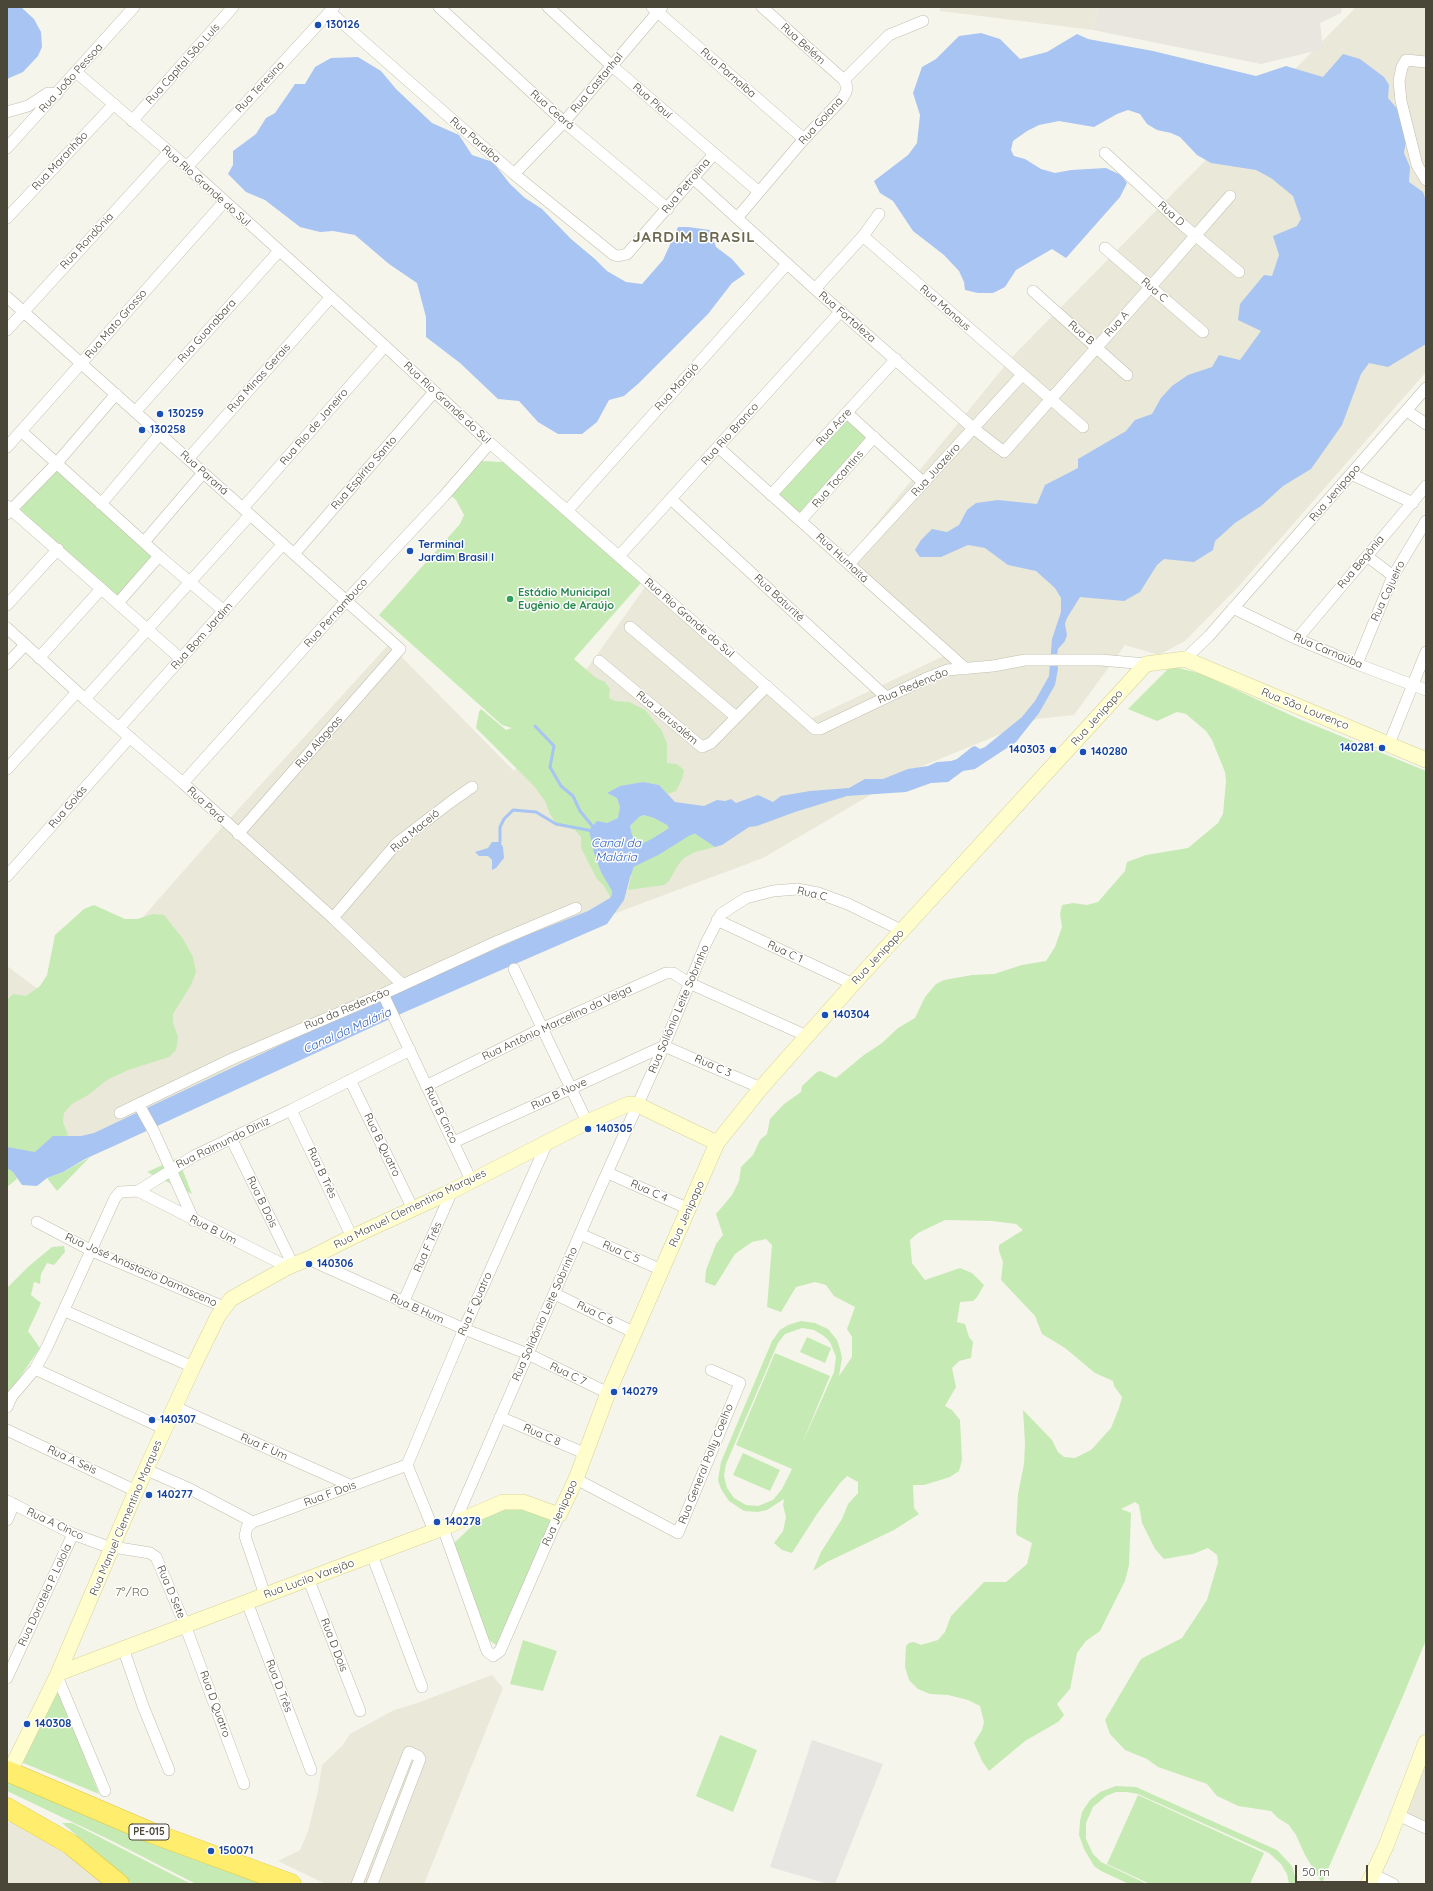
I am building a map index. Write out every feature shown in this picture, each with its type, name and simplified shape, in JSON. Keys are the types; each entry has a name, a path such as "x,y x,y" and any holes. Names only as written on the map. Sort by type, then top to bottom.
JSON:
{"highway":[{"name":"PE-015","path":"8,1772 152,1834 292,1884"},
{"path":"11,1812 70,1844 119,1884"}],"street":[{"name":"Rua João Pessoa","path":"7,148 134,7"},
{"name":"Rua Capital São Luís","path":"132,120 233,7"},
{"name":"Rua Ceará","path":"439,7 564,122 668,209"},
{"name":"Rua Piauí","path":"548,7 612,66 758,192"},
{"name":"Rua Belém","path":"762,7 844,80"},
{"name":"Rua Teresina","path":"187,167 332,9"},
{"name":"Rua Paraíba","path":"332,9 514,174 614,255 622,256 627,254"},
{"name":"Rua Castanhal","path":"514,174 564,122 658,9"},
{"name":"Rua Parnaíba","path":"658,9 804,139"},
{"name":"Rua Goiana","path":"737,218 846,92 847,87 844,80 889,35 923,21"},
{"path":"1426,62 1406,60 1402,67 1400,81 1401,101 1417,165 1426,180"},
{"name":"Rua Rio Grande do Sul","path":"76,72 168,153 187,167 490,443 567,511 813,728 820,729"},
{"path":"7,112 28,106 48,93 57,94"},
{"name":"Rua Maranhão","path":"7,218 114,104"},
{"name":"Rua Rondônia","path":"7,330 168,153"},
{"name":"Rua D","path":"1104,153 1194,235 1239,272"},
{"name":"Rua Petrolina","path":"627,254 668,209 714,154"},
{"name":"Rua Fortaleza","path":"694,179 815,289 842,311 973,428 1004,452"},
{"name":"Rua A","path":"1004,452 1230,196"},
{"name":"Rua Mato Grosso","path":"7,447 224,202"},
{"path":"815,289 862,236 879,214"},
{"name":"Rua Manaus","path":"862,236 1022,376 1083,427"},
{"name":"Rua C","path":"1105,248 1203,332"},
{"name":"Rua Guanabara","path":"135,412 279,250"},
{"name":"Rua Marajó","path":"567,511 787,264"},
{"name":"Rua B","path":"1034,291 1127,375"},
{"name":"Rua Minas Gerais","path":"188,459 331,297"},
{"name":"Rua Paraná","path":"7,298 116,394 400,650"},
{"name":"Rua Rio Branco","path":"619,556 672,500 718,447 842,311"},
{"name":"Rua Rio de Janeiro","path":"7,769 146,630 190,582 246,512 385,346"},
{"name":"Rua Acre","path":"771,495 896,359"},
{"name":"Rua Juazeiro","path":"849,564 1022,376"},
{"name":"Rua Jenipapo","path":"1185,659 1209,636 1426,388"},
{"name":"Rua Espírito Santo","path":"294,554 434,392"},
{"path":"116,394 56,464 8,510 58,549 146,630 181,659"},
{"path":"1407,411 1426,424"},
{"path":"847,413 924,483"},
{"path":"21,431 159,556 224,611"},
{"path":"101,504 160,434"},
{"name":"Rua Tocantins","path":"801,520 874,437"},
{"name":"Rua Pernambuco","path":"183,783 346,601 444,496 490,443"},
{"name":"Rua Humaitá","path":"718,447 966,669"},
{"path":"144,542 203,473"},
{"path":"1351,474 1413,503"},
{"name":"Rua Begônia","path":"1297,639 1426,486"},
{"name":"Rua Baturité","path":"672,500 886,697"},
{"name":"Rua Cajueiro","path":"1356,664 1393,576 1426,522"},
{"name":"Rua Bom Jardim","path":"119,728 283,544"},
{"path":"7,605 58,549"},
{"path":"118,603 159,556"},
{"path":"1367,556 1393,576"},
{"path":"39,658 101,589"},
{"name":"Rua Carnaúba","path":"1233,608 1297,639 1356,664 1426,690"},
{"name":"Rua Pará","path":"7,628 81,696 183,783 332,918 403,985"},
{"path":"630,628 736,717"},
{"path":"7,664 25,645"},
{"name":"Rua Alagoas","path":"238,834 400,650"},
{"path":"1389,744 1426,652"},
{"path":"1146,664 1185,659"},
{"name":"Rua São Lourenço","path":"1185,659 1426,760"},
{"name":"Rua Redenção","path":"820,729 886,697 943,672 993,666 1025,660 1101,660 1146,664"},
{"name":"Rua Jerusalém","path":"600,661 702,747 711,743 767,686"},
{"name":"Rua Jenipapo","path":"443,1528 487,1651 493,1656 500,1651 576,1479 584,1453 608,1393 718,1143 761,1088 853,984 1146,664"},
{"name":"Rua Goiás","path":"7,876 130,737"},
{"name":"Rua Maceió","path":"332,918 397,843 472,787"},
{"name":"Rua C","path":"719,917 746,898 773,891 797,889 818,893 848,904 903,931"},
{"name":"Rua da Redenção","path":"120,1114 140,1107 234,1058 383,994 498,941 576,908"},
{"name":"Rua Soliônio Leite Sobrinho","path":"638,1106 689,983 719,917"},
{"name":"Rua C 1","path":"719,917 853,984"},
{"path":"514,969 541,1029 587,1122"},
{"name":"Rua Antônio Marcelino da Veiga","path":"426,1086 541,1029 660,975 673,973 689,983 807,1036"},
{"path":"383,994 410,1050"},
{"name":"Rua C 3","path":"664,1046 761,1088"},
{"name":"Rua B Nove","path":"454,1142 664,1046"},
{"name":"Rua Raimundo Diniz","path":"7,1407 14,1392 35,1369 65,1311 118,1195 122,1192 138,1191 171,1169 410,1050"},
{"name":"Rua B Cinco","path":"410,1050 471,1180"},
{"name":"Rua B Quatro","path":"350,1080 413,1209"},
{"name":"Rua Manuel Clementino Marques","path":"8,1772 58,1674 108,1546 147,1470 193,1367 224,1307 234,1297 291,1266 452,1191 471,1180 547,1144 587,1122 629,1104 638,1106"},
{"path":"638,1106 718,1143"},
{"name":"Rua Solidônio Leite Sobrinho","path":"443,1528 500,1418 580,1234 638,1106"},
{"path":"140,1107 154,1132 194,1221"},
{"name":"Rua B Três","path":"291,1110 352,1237"},
{"name":"Rua B Dois","path":"231,1138 291,1266"},
{"name":"Rua F Quatro","path":"407,1465 464,1329 547,1144"},
{"name":"Rua C 4","path":"608,1173 689,1209"},
{"name":"Rua B Um","path":"138,1191 194,1221 291,1266"},
{"name":"Rua F Três","path":"403,1303 452,1191"},
{"name":"Rua José Anastacio Damasceno","path":"38,1222 92,1251 224,1307"},
{"name":"Rua C 5","path":"580,1234 662,1270"},
{"name":"Rua B Hum","path":"308,1259 403,1303 528,1354"},
{"name":"Rua C 6","path":"555,1294 635,1333"},
{"path":"65,1311 193,1367"},
{"name":"Rua C 7","path":"528,1354 608,1393"},
{"path":"35,1369 165,1429"},
{"name":"Rua General Polly Coelho","path":"576,1479 678,1533 740,1383 711,1370"},
{"name":"Rua F Um","path":"175,1407 352,1486"},
{"name":"Rua C 8","path":"500,1418 584,1453"},
{"name":"Rua A Seis","path":"7,1430 136,1490"},
{"path":"407,1465 443,1528"},
{"name":"Rua F Dois","path":"253,1522 407,1465"},
{"path":"147,1470 190,1489 253,1522 246,1529 245,1536 265,1595"},
{"name":"Rua Lucilo Varejão","path":"58,1674 123,1648 443,1528 503,1502 523,1502 559,1515"},
{"path":"7,1520 11,1503"},
{"name":"Rua A Cinco","path":"11,1503 73,1534 108,1546"},
{"name":"Rua Doroteia P. Loiola","path":"7,1678 73,1534"},
{"name":"Rua D Sete","path":"108,1546 154,1554 185,1625"},
{"path":"372,1555 422,1687"},
{"name":"Rua D Dois","path":"308,1578 360,1711"},
{"name":"Rua D Três","path":"247,1602 311,1770"},
{"name":"Rua D Quatro","path":"185,1625 244,1784"},
{"path":"123,1648 143,1706 169,1770"},
{"path":"58,1674 104,1791"},
{"path":"1393,1884 1370,1879 1386,1846 1423,1757 1426,1742"},
{"path":"357,1884 409,1752 418,1756 420,1759 372,1884"},
{"path":"1398,1815 1426,1828"}],"shaded area":[{"path":"940,7 1098,7 1093,30 940,11"},
{"path":"1098,7 1342,7 1341,13 1320,23 1323,49 1261,64 1093,30"},
{"path":"1356,7 1426,7 1426,372 1239,586 1185,641 1159,655 1125,645 1074,715 1037,719 913,770 763,858 512,952 7,1182 7,966 63,1008 223,826 389,644 514,771 648,583 806,721 948,654 849,557 1012,357"},
{"path":"492,1675 503,1688 424,1884 326,1884 278,1861 300,1850 308,1831 318,1791 322,1765 342,1746 350,1734 394,1710"},
{"path":"812,1740 883,1764 835,1884 828,1884 770,1867"},
{"path":"1426,1760 1426,1824 1403,1813"},
{"path":"14,1821 112,1884 7,1884 7,1822"}],"green space":[{"path":"848,419 871,439 802,517 778,495"},
{"name":"Estádio Municipal Eugênio de Araújo","path":"481,461 503,462 641,583 574,659 596,678 605,682 610,689 609,698 615,701 629,702 645,710 662,731 667,744 667,763 677,764 684,770 682,779 676,791 668,794 659,785 643,782 620,786 607,793 617,798 620,807 618,818 607,823 594,853 601,872 612,891 611,898 604,886 597,879 581,848 581,837 575,830 556,824 545,801 534,786 476,728 479,712 481,709 506,730 512,728 502,725 379,615 460,524 464,515 456,500 450,495"},
{"path":"57,469 154,556 116,603 17,513"},
{"path":"1171,666 1202,674 1299,719 1426,771 1426,1640 1322,1883 1289,1825 1278,1818 1271,1811 1238,1806 1217,1796 1207,1784 1158,1767 1147,1759 1125,1750 1110,1734 1105,1720 1141,1659 1182,1638 1207,1600 1218,1562 1217,1555 1208,1548 1193,1554 1164,1559 1155,1549 1142,1523 1139,1505 1135,1502 1121,1509 1131,1513 1129,1565 1125,1581 1100,1631 1086,1641 1077,1653 1070,1689 1057,1704 1064,1715 1058,1722 1025,1741 989,1771 982,1761 974,1743 982,1730 984,1722 980,1706 968,1700 948,1695 930,1694 918,1689 909,1680 905,1667 906,1646 909,1643 914,1642 921,1645 938,1640 945,1632 951,1616 984,1582 1006,1582 1027,1564 1032,1543 1017,1535 1016,1532 1018,1494 1024,1464 1025,1443 1023,1410 1052,1440 1058,1452 1064,1457 1075,1458 1091,1450 1111,1428 1122,1397 1114,1386 1113,1381 1095,1373 1065,1348 1042,1334 1035,1316 1001,1280 1003,1262 999,1251 999,1245 1023,1230 1016,1224 992,1221 945,1220 918,1233 910,1240 912,1263 925,1280 960,1268 972,1273 984,1285 973,1301 960,1302 957,1322 965,1324 969,1337 973,1342 971,1358 959,1361 952,1368 956,1387 945,1406 952,1410 960,1420 962,1460 959,1471 950,1477 924,1485 913,1485 914,1508 919,1514 894,1530 827,1562 813,1571 821,1552 842,1519 848,1504 858,1493 858,1482 847,1476 840,1483 817,1514 792,1553 782,1550 774,1543 783,1531 786,1517 783,1505 784,1499 767,1510 758,1512 744,1511 729,1501 721,1489 718,1480 721,1462 772,1341 780,1330 788,1325 801,1321 815,1323 828,1329 837,1340 840,1349 842,1358 839,1376 852,1357 852,1337 847,1329 855,1307 834,1296 826,1285 815,1282 796,1287 781,1312 767,1307 772,1245 766,1239 752,1242 735,1254 715,1286 705,1282 706,1270 716,1244 723,1235 716,1214 732,1195 739,1181 741,1167 753,1155 760,1140 767,1134 770,1119 784,1104 801,1092 802,1086 817,1072 820,1071 836,1078 864,1055 882,1043 898,1028 915,1018 925,997 936,984 944,980 972,975 994,974 1022,965 1046,961 1055,947 1062,927 1060,914 1062,905 1073,903 1087,905 1098,902 1125,871 1127,862 1146,855 1188,848 1218,823 1223,814 1226,781 1225,772 1212,740 1206,731 1186,714 1177,712 1157,721 1128,709","holes":["802,1328 814,1330 830,1342 836,1357 834,1372 801,1446 830,1376 775,1353 736,1445 792,1469 782,1489 773,1500 758,1506 746,1505 734,1498 727,1488 724,1476 726,1464 778,1343 785,1334"]},
{"path":"644,815 654,818 667,825 671,832 669,843 683,838 688,834 694,833 715,847 695,852 684,858 678,865 669,881 664,885 628,890 638,846 632,835 630,826 639,817"},
{"path":"94,905 125,919 137,919 153,914 164,915 183,939 193,957 196,972 191,985 173,1014 173,1023 178,1037 176,1050 169,1057 128,1070 107,1080 88,1095 72,1104 64,1113 63,1122 68,1135 47,1143 35,1152 7,1147 7,1000 13,994 26,996 40,986 47,975 55,935 84,909"},
{"path":"90,1157 57,1191 47,1178 63,1172"},
{"path":"178,1158 192,1194 147,1172"},
{"path":"7,1168 13,1172 17,1179 7,1187"},
{"path":"64,1246 65,1252 54,1265 47,1263 41,1274 40,1284 34,1282 31,1295 41,1303 28,1331 40,1348 7,1396 7,1288 29,1266 52,1247"},
{"path":"807,1337 831,1348 825,1363 800,1352"},
{"path":"743,1453 780,1470 770,1491 733,1475"},
{"path":"501,1499 560,1517 497,1646 484,1636 454,1543"},
{"path":"523,1640 557,1651 543,1691 510,1684"},
{"path":"59,1690 99,1794 21,1762"},
{"path":"720,1735 757,1750 733,1812 696,1796"},
{"path":"7,1781 282,1884 194,1883 110,1840 7,1791"},
{"path":"1116,1786 1136,1787 1277,1850 1292,1866 1297,1884 1289,1884 1287,1874 1281,1864 1269,1853 1138,1794 1127,1792 1116,1792 1106,1796 1093,1807 1086,1823 1086,1839 1093,1854 1101,1862 1147,1884 1129,1884 1101,1871 1094,1866 1084,1849 1079,1835 1080,1821 1082,1812 1090,1800 1100,1792"},
{"path":"1138,1795 1264,1853 1250,1884 1150,1884 1107,1864"},
{"path":"62,1823 72,1823 191,1884 131,1884"}],"water":[{"path":"7,7 21,7 34,19 41,32 42,47 38,56 23,72 7,79"},
{"path":"981,33 1000,39 1020,59 1047,52 1077,34 1088,39 1153,51 1256,76 1286,66 1323,77 1343,54 1360,59 1384,77 1389,85 1388,98 1405,118 1407,134 1404,153 1410,167 1409,182 1423,192 1426,201 1426,344 1388,367 1369,363 1361,374 1342,425 1311,469 1283,486 1261,506 1235,523 1215,541 1213,550 1194,562 1164,559 1157,565 1140,592 1124,601 1080,597 1065,624 1067,635 1065,641 1058,649 1058,669 1055,685 1039,713 1016,742 975,769 963,771 948,782 931,783 906,792 847,796 795,812 757,826 749,827 722,845 715,847 694,833 688,834 679,841 669,843 671,832 667,825 654,818 644,815 639,817 630,826 632,835 638,846 638,861 633,866 624,900 607,924 405,1012 85,1159 63,1172 47,1178 37,1186 22,1185 13,1172 7,1168 7,1147 35,1152 53,1136 81,1136 94,1133 310,1031 527,935 588,911 610,898 612,891 601,872 594,853 589,830 597,821 607,823 618,818 620,807 617,798 607,793 620,786 643,782 659,785 675,802 704,806 717,800 725,801 731,799 736,803 758,795 773,802 781,796 810,791 849,788 865,779 883,779 908,769 957,759 972,747 975,746 980,749 985,747 1022,717 1035,701 1049,676 1052,639 1061,612 1061,598 1055,588 1036,571 1008,565 985,548 968,545 941,557 920,557 915,550 921,540 932,529 947,532 959,525 967,510 976,503 998,500 1037,504 1045,485 1078,468 1078,459 1126,431 1135,420 1152,414 1161,398 1172,386 1188,375 1212,367 1219,355 1240,360 1261,331 1238,320 1240,304 1264,275 1272,276 1279,255 1273,236 1297,226 1301,219 1293,196 1271,178 1256,170 1211,163 1197,155 1180,137 1171,133 1157,130 1147,124 1140,114 1128,110 1117,114 1094,127 1059,121 1039,125 1013,141 1011,150 1014,156 1025,159 1041,169 1055,173 1071,170 1106,168 1121,175 1127,183 1120,197 1066,258 1052,249 1016,270 1005,287 993,293 978,293 965,290 964,282 959,271 944,255 913,231 893,201 880,193 874,181 908,155 917,143 920,115 913,93 922,67 936,59 959,36"},
{"path":"358,57 381,71 396,89 432,123 459,135 472,155 493,162 510,184 525,198 542,209 571,239 607,271 626,282 642,284 663,260 678,227 710,230 716,247 732,259 745,274 732,283 708,314 639,383 624,396 609,400 597,422 582,434 558,434 538,422 519,401 498,399 460,363 426,337 426,317 417,283 389,264 355,235 333,231 320,232 300,227 265,200 246,192 228,174 233,165 233,151 256,134 266,118 275,113 295,84 305,84 315,67 331,58"},
{"path":"492,842 500,842 503,847 504,858 496,868 492,870 492,860 488,856 479,856 475,852 488,848"}],"waterway":[{"path":"535,726 554,746 550,767 561,786 573,796 580,811 594,828"},
{"path":"500,842 500,827 504,819 513,810 536,812 556,824 593,831"},
{"name":"Canal da Malária","path":"624,870 626,861 655,847 689,827"}],"place":[{"name":"130126","path":"318,25"},
{"name":"130259","path":"160,414"},
{"name":"130258","path":"142,430"},
{"name":"Terminal Jardim Brasil I","path":"410,551"},
{"name":"Estádio Municipal Eugênio de Araújo","path":"510,599"},
{"name":"140281","path":"1382,748"},
{"name":"140303","path":"1053,750"},
{"name":"140280","path":"1083,752"},
{"name":"140304","path":"825,1015"},
{"name":"140305","path":"588,1129"},
{"name":"140306","path":"309,1264"},
{"name":"140279","path":"614,1392"},
{"name":"140307","path":"152,1420"},
{"name":"140277","path":"149,1495"},
{"name":"140278","path":"437,1522"},
{"name":"140308","path":"27,1724"},
{"name":"150071","path":"211,1851"}],"district":[{"name":"JARDIM BRASIL","path":"694,237"},
{"name":"7º/RO","path":"132,1592"}]}
